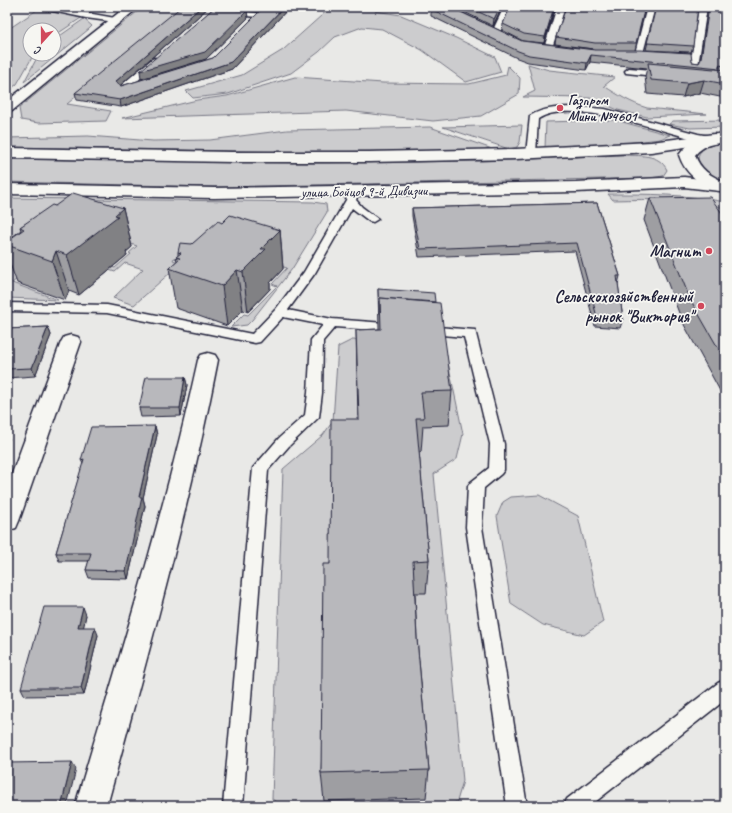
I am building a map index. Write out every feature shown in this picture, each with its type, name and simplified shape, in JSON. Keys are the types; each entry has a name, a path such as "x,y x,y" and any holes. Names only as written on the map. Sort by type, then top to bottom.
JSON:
{"main road":[{"path":"7,108 133,7"},
{"path":"7,152 232,157 369,157 531,154 651,147 720,139"},
{"path":"720,139 700,142 692,148 687,155 689,164 696,173 722,186"},
{"name":"улица Бойцов 9-й Дивизии","path":"7,189 353,196 684,182 722,186"},
{"path":"7,521 71,342"},
{"path":"91,806 141,630 193,433 208,360"}],"lane":[{"path":"43,7 86,16 115,20"},
{"path":"461,16 454,12 464,7"},
{"path":"496,32 508,7"},
{"path":"548,48 562,7"},
{"path":"639,53 651,7"},
{"path":"692,77 703,7"},
{"path":"220,11 259,13 246,25"},
{"path":"660,54 696,57"},
{"path":"144,82 122,89 162,55"},
{"path":"629,71 676,75"},
{"path":"531,154 533,118 540,113 550,111 594,110 697,137 720,139"},
{"path":"353,196 358,209 373,219"},
{"path":"7,307 107,309 254,339 280,312 309,273 353,196"},
{"path":"280,312 332,323 470,333 497,444 496,470 476,486 474,527 517,806"},
{"path":"233,806 261,468 284,442 312,417 315,394 316,340 332,323"},
{"path":"574,806 725,689"}],"shaded area":[{"path":"143,7 184,7 67,104 111,111 106,121 38,123 21,120 19,108"},
{"path":"331,7 381,7 375,11 401,15 456,38 495,57 501,72 466,82 422,50 382,29 362,27 335,37 319,52 291,73 228,94 193,98 186,91 242,75 283,50"},
{"path":"37,10 63,13 81,18 62,31 62,22 22,22 22,62 29,62 17,84 7,92 7,30"},
{"path":"84,19 92,26 62,51 62,34"},
{"path":"35,62 49,62 24,82"},
{"path":"528,64 549,70 615,77 604,86 641,106 647,108 707,114 647,117 618,110 590,98 523,97 535,91"},
{"path":"508,66 520,78 519,94 481,116 433,121 346,111 122,118 197,100 227,96 295,77 383,83 469,84 506,75"},
{"path":"615,120 670,135 660,139 618,144 545,148 546,122"},
{"path":"725,120 725,127 690,128 669,124 673,121"},
{"path":"522,125 520,142 517,147 509,149 443,127"},
{"path":"430,127 495,150 297,152 7,147 7,138 88,136 153,141 210,140 287,130"},
{"path":"725,143 725,181 714,177 706,171 698,159 699,154 704,149 712,145"},
{"path":"622,155 648,156 654,158 667,170 663,176 650,178 215,187 7,182 7,159 309,163 482,161"},
{"path":"608,194 652,194 696,197 725,202 725,208 669,200 613,200"},
{"path":"7,198 313,202 326,204 327,212 292,269 252,320 247,325 231,327 244,314 248,315 277,286 272,284 287,268 234,252 202,266 174,258 173,260 181,263 134,305 113,298 143,269 125,263 115,272 109,270 112,267 115,268 131,254 129,253 137,246 83,229 12,283 58,300 7,298"},
{"path":"352,340 415,342 446,353 463,434 457,459 434,474 463,781 457,801 450,806 283,806 272,799 283,469 323,435 333,421 338,347"},
{"path":"539,495 578,516 603,622 584,635 543,625 511,604 497,516 503,502 511,497"}],"building":[{"path":"181,7 201,7 115,82 121,86 213,58 264,7 284,7 231,62 120,100 75,93"},
{"path":"215,7 247,11 205,52 140,71"},
{"path":"450,7 522,41 595,50 640,50 691,53 692,62 699,63 701,59 709,7 725,7 725,66 719,65 720,68 591,55 587,63 529,55 431,9"},
{"path":"468,7 500,7 494,19"},
{"path":"510,7 554,7 545,37 524,34 503,24"},
{"path":"566,7 645,7 636,43 595,43 556,37"},
{"path":"656,7 698,7 693,46 647,43"},
{"path":"648,63 725,70 725,84 704,80 687,83 651,80"},
{"path":"73,193 123,208 115,215 118,216 67,255 56,251 52,261 7,245 7,241 24,229 20,227 52,205 55,206"},
{"name":"Сельскохозяйственный рынок \"Виктория\"","path":"710,197 725,217 725,360 690,299 650,198"},
{"path":"597,203 620,276 617,276 623,319 597,317 577,243 420,249 412,208"},
{"path":"230,215 280,230 261,249 266,249 243,272 237,270 222,286 169,268 180,258 176,257 181,253 178,252 180,243 192,244 218,221 222,223"},
{"path":"378,289 434,293 435,302 380,298 379,313"},
{"path":"380,298 440,303 452,391 421,392 424,418 416,418 429,560 413,561 417,639 429,770 321,773 323,564 330,564 331,419 359,419 356,330 381,329"},
{"path":"48,327 32,368 7,369 7,329"},
{"path":"146,377 185,377 180,408 139,408"},
{"path":"155,426 139,497 142,497 126,571 86,570 91,553 56,553 84,459 81,460 91,427"},
{"path":"44,607 83,607 78,627 95,627 81,688 21,688"},
{"path":"72,762 61,806 7,806 7,763"}],"place":[{"name":"Газпром Мини №4601","path":"560,108"},
{"name":"Магнит","path":"709,251"},
{"name":"Сельскохозяйственный рынок \"Виктория\"","path":"701,306"}]}
